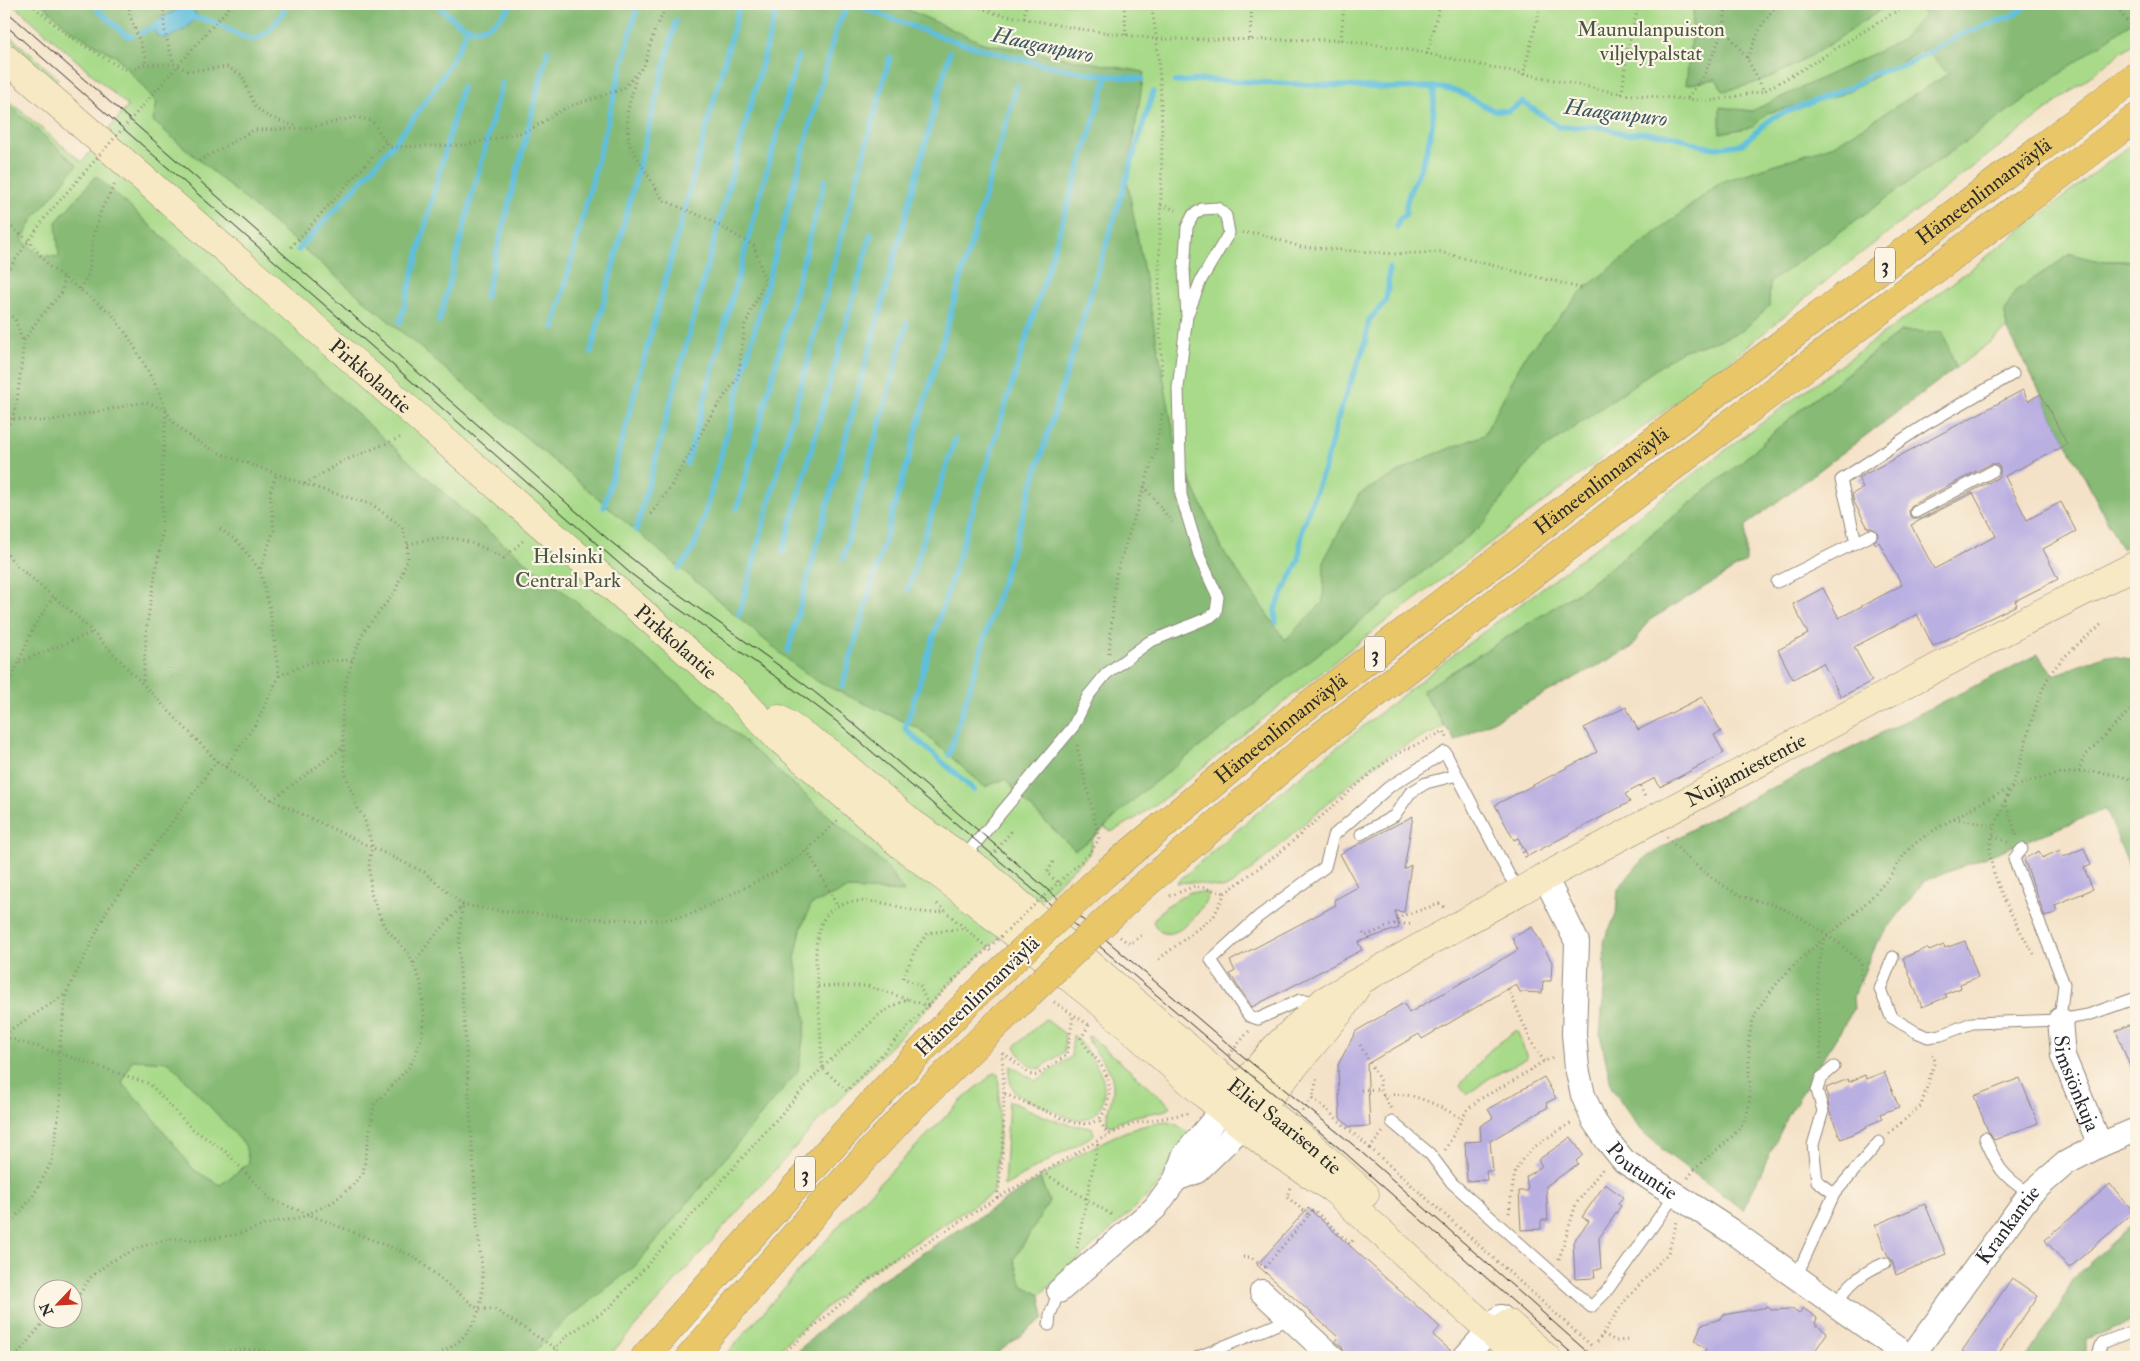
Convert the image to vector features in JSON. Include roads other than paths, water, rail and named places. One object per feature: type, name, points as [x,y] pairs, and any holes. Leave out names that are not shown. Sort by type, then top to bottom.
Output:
[{"type":"highway","name":"Hämeenlinnanväylä","points":[[645,1357],[797,1183],[884,1088],[962,989],[1098,862],[1294,716],[1649,444],[2136,76]]},
{"type":"highway","name":"Hämeenlinnanväylä","points":[[690,1357],[822,1204],[908,1111],[1134,894],[1314,742],[1666,472],[2136,118]]},
{"type":"main road","name":"Pirkkolantie","points":[[4,57],[737,695],[776,735],[902,846],[1009,912]]},
{"type":"main road","name":"Nuijamiestentie","points":[[1231,1100],[1286,1036],[1324,1001],[1359,983],[1532,878],[2009,629],[2136,565]]},
{"type":"main road","name":"Pirkkolantie","points":[[737,695],[786,723],[826,750],[912,822],[964,858],[1009,912]]},
{"type":"main road","name":"Eliel Saarisen tie","points":[[1009,912],[1215,1071],[1243,1126],[1284,1159],[1333,1189],[1495,1324],[1546,1357]]},
{"type":"main road","name":"Eliel Saarisen tie","points":[[1009,912],[1105,1006],[1231,1100],[1261,1106],[1320,1153],[1495,1324],[1518,1357]]},
{"type":"main road","name":"Nuijamiestentie","points":[[1243,1126],[1339,1013],[1359,983]]},
{"type":"street","name":"Poutuntie","points":[[1532,878],[1577,942],[1578,979],[1574,1034],[1583,1095],[1594,1121],[1624,1161],[1681,1195],[1910,1357]]},
{"type":"street","name":"Simsiönkuja","points":[[2060,1020],[2064,1056],[2100,1145]]},
{"type":"street","points":[[1065,1285],[1155,1208],[1176,1180],[1184,1156],[1231,1100]]},
{"type":"street","points":[[1176,1180],[1197,1171],[1243,1126]]},
{"type":"street","name":"Krankantie","points":[[1910,1357],[2030,1194],[2066,1163],[2100,1145],[2136,1130]]},
{"type":"street","points":[[1262,1292],[1332,1357]]},
{"type":"street","points":[[1465,1357],[1495,1324]]},
{"type":"lane","points":[[964,858],[1073,727],[1088,696],[1106,674],[1149,642],[1210,617],[1216,612],[1218,596],[1200,558],[1181,495],[1178,388],[1187,316],[1184,270],[1187,227],[1193,215],[1202,209],[1218,208],[1226,216],[1229,233],[1201,280],[1187,316]]},
{"type":"lane","points":[[1856,542],[1841,480],[1926,424],[2013,374]]},
{"type":"lane","points":[[1916,512],[1994,471]]},
{"type":"lane","points":[[1778,582],[1871,535]]},
{"type":"lane","points":[[1324,1001],[1300,1000],[1258,1019],[1249,1016],[1211,960],[1258,918],[1324,867],[1333,836],[1388,787],[1445,752],[1510,877],[1532,878]]},
{"type":"lane","points":[[1361,834],[1394,816],[1410,793],[1426,783],[1457,775]]},
{"type":"lane","points":[[2022,849],[2014,859],[2064,984],[2060,1020]]},
{"type":"lane","points":[[1893,957],[1880,989],[1892,1016],[1916,1032],[1928,1037],[1940,1035],[1972,1023],[2060,1020],[2088,1015],[2136,998]]},
{"type":"lane","points":[[1834,1067],[1821,1078],[1817,1090],[1823,1112],[1813,1145],[1817,1181],[1834,1194]]},
{"type":"lane","points":[[1392,1122],[1430,1154],[1452,1183],[1591,1307],[1606,1292],[1681,1195]]},
{"type":"lane","points":[[1985,1138],[1998,1169],[2008,1179],[2030,1194]]},
{"type":"lane","points":[[1796,1277],[1834,1194],[1879,1142]]},
{"type":"lane","points":[[1836,1305],[1846,1288],[1868,1270],[1885,1263]]},
{"type":"lane","points":[[1048,1325],[1050,1315],[1065,1285]]},
{"type":"lane","points":[[1198,1357],[1290,1319]]},
{"type":"lane","points":[[2097,1357],[2102,1343],[2136,1330]]},
{"type":"water","points":[[186,5],[195,12],[197,18],[185,29],[166,39],[157,36],[152,27],[158,20]]},
{"type":"waterway","name":"Haaganpuro","points":[[95,4],[98,10],[127,36],[132,36]]},
{"type":"waterway","name":"Haaganpuro","points":[[191,18],[207,20],[221,25],[242,37],[252,39],[263,36],[274,25],[288,4]]},
{"type":"waterway","name":"Haaganpuro","points":[[437,4],[457,22],[475,29],[493,24],[512,4]]},
{"type":"waterway","points":[[554,328],[638,4]]},
{"type":"waterway","points":[[604,507],[740,4]]},
{"type":"waterway","points":[[636,531],[778,4]]},
{"type":"waterway","points":[[679,569],[692,551],[701,529],[837,26],[849,4]]},
{"type":"waterway","name":"Haaganpuro","points":[[855,4],[907,25],[988,51],[1079,72],[1142,79]]},
{"type":"waterway","name":"Haaganpuro","points":[[1175,82],[1203,80],[1389,88],[1434,87],[1457,91],[1493,110],[1508,111],[1523,102],[1559,127],[1602,127],[1627,135],[1639,132],[1674,136],[1702,146],[1717,148],[1742,144],[1773,117],[1853,86],[1872,74],[1910,63],[1960,35],[2014,15],[2029,4]]},
{"type":"waterway","points":[[591,352],[676,21]]},
{"type":"waterway","name":"Haaganpuro","points":[[141,33],[157,25]]},
{"type":"waterway","points":[[298,250],[369,172],[414,118],[434,89],[468,28]]},
{"type":"waterway","points":[[485,298],[548,50]]},
{"type":"waterway","points":[[788,651],[950,52]]},
{"type":"waterway","points":[[687,464],[798,57]]},
{"type":"waterway","points":[[739,615],[890,57]]},
{"type":"waterway","points":[[974,790],[905,729],[1108,75]]},
{"type":"waterway","points":[[439,322],[502,83]]},
{"type":"waterway","points":[[842,687],[1017,85]]},
{"type":"waterway","points":[[400,323],[462,87]]},
{"type":"waterway","points":[[1397,227],[1399,219],[1406,214],[1409,195],[1421,167],[1430,138],[1434,107],[1434,87]]},
{"type":"waterway","points":[[949,755],[1153,92]]},
{"type":"waterway","points":[[737,509],[825,180]]},
{"type":"waterway","points":[[783,552],[871,234]]},
{"type":"waterway","points":[[1276,622],[1275,609],[1299,560],[1302,529],[1325,466],[1340,411],[1365,344],[1369,320],[1385,302],[1389,268]]},
{"type":"waterway","points":[[843,559],[907,323]]},
{"type":"waterway","points":[[908,590],[955,439]]},
{"type":"tram line","points":[[4,9],[610,541],[638,564],[814,691],[842,714],[1234,1049],[1351,1143],[1593,1357]]},
{"type":"tram line","points":[[4,24],[630,573],[836,721],[1228,1056],[1344,1152],[1576,1357]]},
{"type":"park label","name":"Maunulanpuiston viljelypalstat","points":[[1651,41]]},
{"type":"park label","name":"Helsinki Central Park","points":[[568,568]]}]
